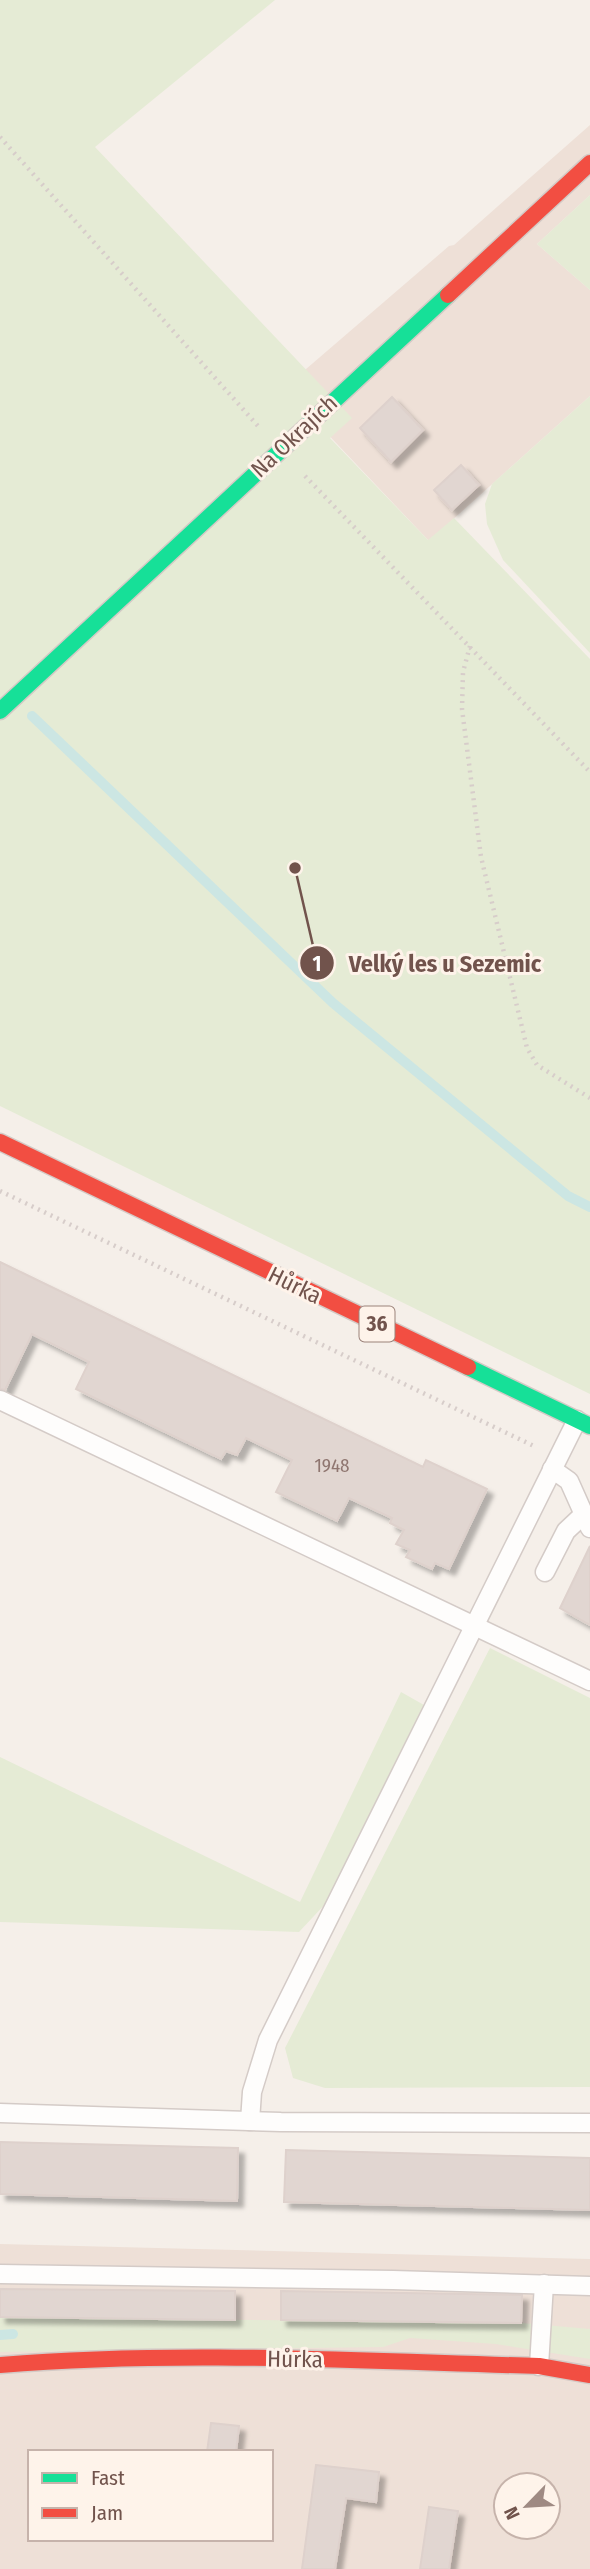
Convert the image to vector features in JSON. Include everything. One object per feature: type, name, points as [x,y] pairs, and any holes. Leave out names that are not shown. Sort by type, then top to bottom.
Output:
[{"type":"street","name":"Na Okrajích","points":[[0,711],[590,163]]},
{"type":"street","name":"Hůrka","points":[[0,1142],[583,1423]]},
{"type":"street","name":"Hůrka","points":[[0,2365],[85,2358],[202,2357],[539,2366],[590,2375]]},
{"type":"lane","points":[[0,1400],[590,1681]]},
{"type":"lane","points":[[250,2121],[252,2092],[268,2040],[555,1463],[583,1423]]},
{"type":"lane","points":[[545,1572],[566,1531],[586,1522],[577,1495],[555,1463]]},
{"type":"lane","points":[[0,2113],[250,2121],[590,2123]]},
{"type":"lane","points":[[0,2274],[590,2286]]},
{"type":"lane","points":[[539,2366],[544,2284]]},
{"type":"path","points":[[0,137],[279,450],[590,772]]},
{"type":"path","points":[[470,645],[463,672],[462,709],[481,857],[527,1048],[537,1065],[590,1098]]},
{"type":"path","points":[[0,1191],[555,1463]]},
{"type":"shaded area","points":[[590,125],[590,195],[537,244],[590,290],[590,396],[429,541],[284,388],[449,246],[454,245]]},
{"type":"shaded area","points":[[0,2244],[590,2259],[590,2569],[0,2569]]},
{"type":"green space","points":[[0,0],[275,0],[95,147],[352,418],[330,438],[428,540],[454,518],[590,659],[590,1394],[0,1106]]},
{"type":"green space","points":[[590,195],[590,290],[537,244]]},
{"type":"green space","points":[[590,396],[590,653],[503,560],[487,524],[485,504],[492,484]]},
{"type":"green space","points":[[490,1648],[590,1698],[590,2087],[325,2088],[293,2078],[285,2048]]},
{"type":"green space","points":[[401,1692],[424,1705],[328,1901],[299,1932],[0,1922],[0,1757],[300,1902]]},
{"type":"green space","points":[[0,2317],[521,2323],[590,2329],[590,2359],[496,2344],[410,2338],[383,2347],[0,2352]]},
{"type":"building","points":[[392,397],[423,430],[391,462],[360,428]]},
{"type":"building","points":[[461,465],[479,485],[452,510],[434,490]]},
{"type":"building","points":[[0,1262],[423,1467],[426,1460],[487,1489],[449,1569],[435,1563],[432,1569],[406,1557],[410,1550],[396,1544],[404,1530],[390,1523],[392,1518],[349,1498],[337,1521],[276,1492],[292,1460],[246,1438],[237,1455],[226,1451],[221,1459],[76,1389],[89,1362],[32,1334],[5,1390],[0,1389]]},
{"type":"building","points":[[590,1546],[590,1625],[560,1608]]},
{"type":"building","points":[[0,2142],[238,2148],[237,2201],[0,2194]]},
{"type":"building","points":[[286,2150],[590,2158],[590,2210],[284,2202]]},
{"type":"building","points":[[0,2289],[235,2291],[235,2320],[0,2317]]},
{"type":"building","points":[[281,2291],[522,2295],[521,2323],[281,2320]]},
{"type":"building","points":[[211,2423],[239,2426],[236,2450],[207,2450]]},
{"type":"building","points":[[316,2465],[379,2472],[376,2502],[346,2498],[335,2569],[302,2569]]},
{"type":"building","points":[[429,2507],[458,2511],[449,2569],[420,2569]]},
{"type":"waterway","points":[[32,716],[333,1003],[568,1196],[590,1207]]},
{"type":"waterway","points":[[0,2335],[13,2334]]},
{"type":"traffic: fast","points":[[0,711],[448,295]]},
{"type":"traffic: fast","points":[[468,1367],[590,1426]]},
{"type":"traffic: jam","points":[[448,295],[590,163]]},
{"type":"traffic: jam","points":[[0,1142],[468,1367]]},
{"type":"traffic: jam","points":[[0,2365],[134,2358],[269,2358],[539,2366],[590,2375]]},
{"type":"place","name":"Velký les u Sezemic","points":[[295,868]]}]
